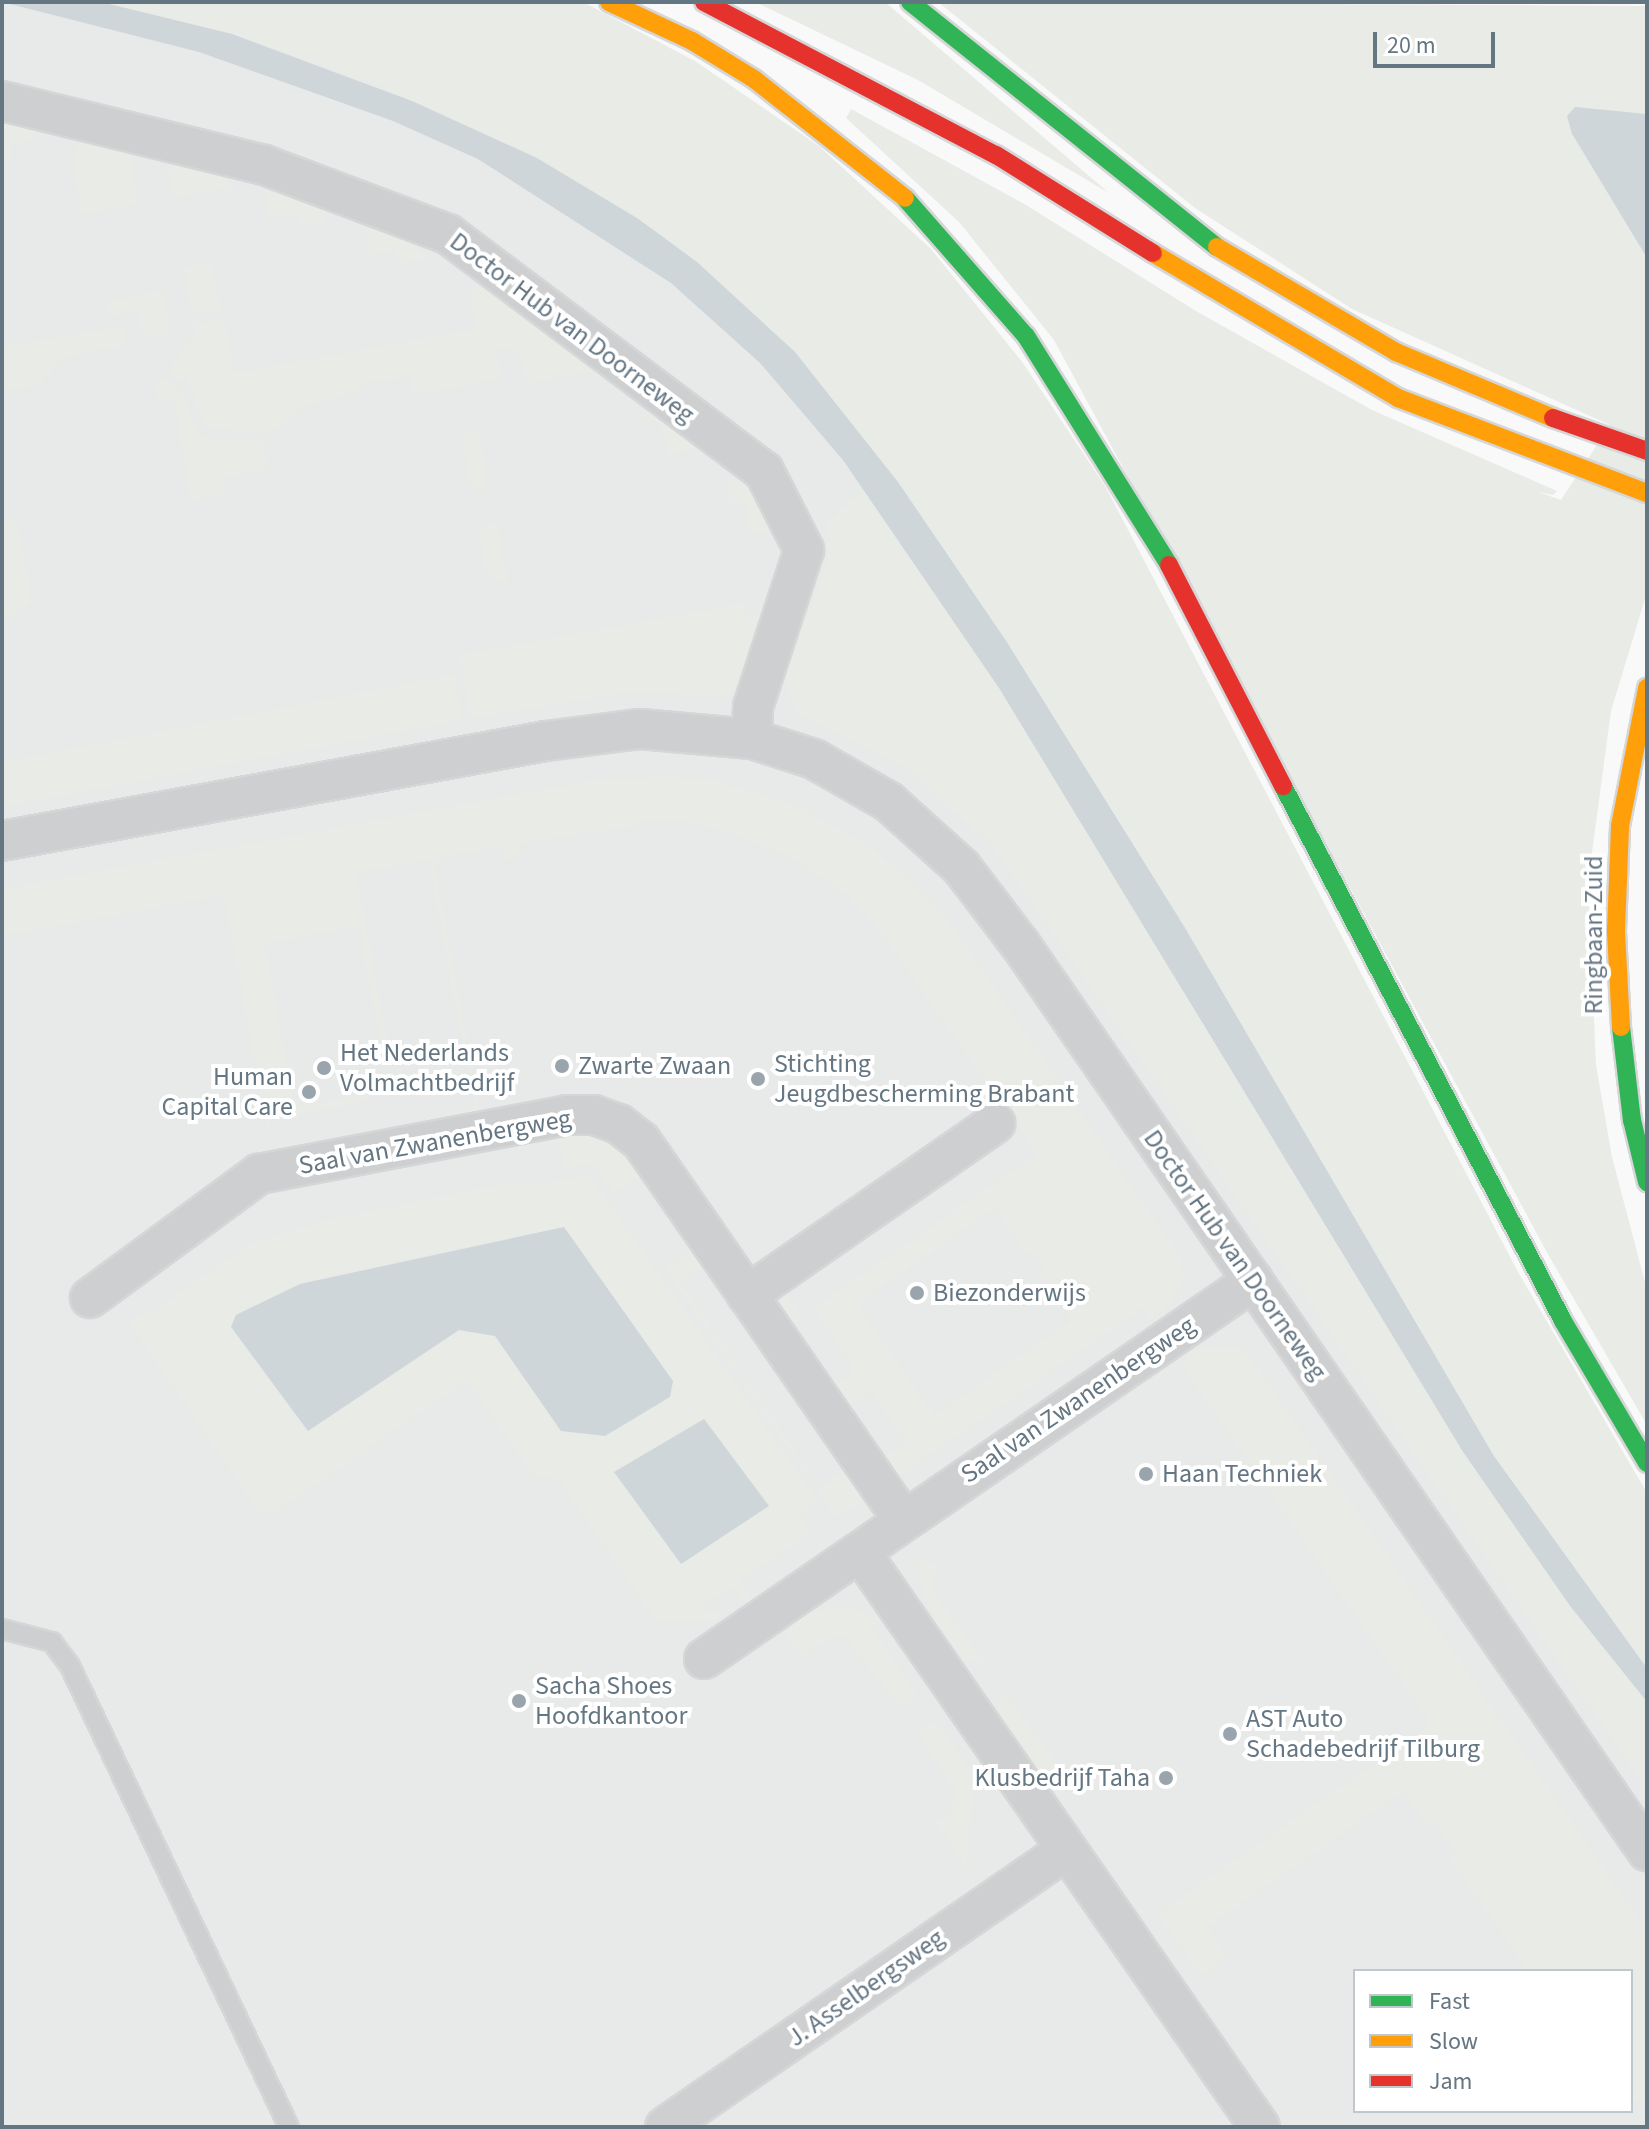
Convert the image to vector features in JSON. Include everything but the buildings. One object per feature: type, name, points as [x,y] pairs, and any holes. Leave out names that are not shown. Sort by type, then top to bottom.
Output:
[{"type":"main road","points":[[609,2],[692,41],[754,79],[866,164],[943,237],[1026,336],[1108,458],[1176,575],[1437,1085],[1563,1321],[1647,1463]]},
{"type":"main road","points":[[704,2],[996,155],[1290,338],[1398,398],[1647,493]]},
{"type":"main road","points":[[910,2],[1121,175],[1211,243],[1307,303],[1396,352],[1503,400],[1647,451]]},
{"type":"main road","name":"Ringbaan-Zuid","points":[[1647,688],[1620,826],[1616,931],[1619,1014],[1632,1120],[1647,1182]]},
{"type":"street","name":"Doctor Hub van Doorneweg","points":[[2,101],[264,165],[448,234],[764,471],[804,550],[753,707],[752,739]]},
{"type":"street","name":"Doctor Hub van Doorneweg","points":[[2,841],[593,734],[655,730],[752,739],[814,759],[889,802],[962,868],[1253,1281],[1647,1851]]},
{"type":"street","name":"Saal van Zwanenbergweg","points":[[90,1298],[259,1174],[567,1115],[594,1115],[619,1124],[641,1141],[903,1520]]},
{"type":"street","points":[[747,1295],[995,1123]]},
{"type":"street","name":"Saal van Zwanenbergweg","points":[[704,1659],[1253,1281]]},
{"type":"street","points":[[860,1552],[1260,2127]]},
{"type":"street","name":"J. Asselbergsweg","points":[[665,2127],[1066,1850]]},
{"type":"lane","points":[[2,1629],[52,1642],[70,1666],[289,2127]]},
{"type":"shaded area","points":[[2,2],[129,2],[311,41],[640,203],[819,364],[927,509],[1419,1435],[1647,1751],[1647,2127],[2,2127]]},
{"type":"shaded area","points":[[2,2],[101,2],[232,34],[412,101],[537,158],[637,218],[697,262],[795,352],[898,482],[1007,642],[1184,926],[1494,1456],[1647,1668],[1647,1702],[1570,1606],[1463,1452],[999,688],[843,460],[760,363],[671,283],[478,159],[393,121],[199,52]]},
{"type":"shaded area","points":[[101,2],[583,2],[695,61],[819,146],[931,249],[1023,363],[1105,486],[1518,1272],[1647,1493],[1647,1668],[1494,1456],[1184,926],[1007,642],[898,482],[795,352],[669,240],[537,158],[369,82],[232,34]]},
{"type":"shaded area","points":[[755,2],[885,2],[1109,193],[918,80]]},
{"type":"shaded area","points":[[938,2],[1647,6],[1647,114],[1592,110],[1572,134],[1647,258],[1647,592],[1611,711],[1588,882],[1596,1065],[1612,1157],[1647,1290],[1647,1425],[1549,1256],[1054,340],[959,222],[846,118],[851,109],[1026,205],[1196,311],[1372,410],[1557,491],[1553,495],[1538,492],[1561,500],[1610,425],[1352,309],[1195,208]]},
{"type":"shaded area","points":[[1575,107],[1647,114],[1647,258],[1572,134],[1567,116]]},
{"type":"shaded area","points":[[2,117],[32,127],[35,139],[10,145],[12,158],[4,159]]},
{"type":"shaded area","points":[[82,140],[128,146],[138,204],[82,214],[72,157]]},
{"type":"shaded area","points":[[176,161],[227,173],[230,188],[172,197],[168,173]]},
{"type":"shaded area","points":[[275,187],[324,207],[327,222],[302,227],[297,214],[268,219],[265,198]]},
{"type":"shaded area","points":[[374,229],[406,241],[427,258],[402,263],[394,251],[367,256],[366,237]]},
{"type":"shaded area","points":[[210,262],[221,309],[192,314],[183,267]]},
{"type":"shaded area","points":[[484,286],[597,370],[528,384],[518,350],[496,350],[501,379],[414,395],[409,376],[362,384],[362,390],[305,406],[270,434],[207,428],[186,378],[178,380],[169,370],[195,334],[195,323],[224,319],[235,373],[475,329],[470,292]]},
{"type":"shaded area","points":[[164,291],[170,330],[160,338],[143,335],[139,311],[109,316],[107,301]]},
{"type":"shaded area","points":[[123,326],[127,339],[122,346],[66,356],[38,385],[2,391],[2,347]]},
{"type":"shaded area","points":[[162,379],[180,389],[201,437],[264,442],[267,470],[223,478],[226,494],[191,500],[174,398],[158,400],[155,388]]},
{"type":"shaded area","points":[[646,404],[700,448],[667,454],[661,423],[646,421]]},
{"type":"shaded area","points":[[475,429],[480,434],[487,489],[475,488],[469,478],[462,438]]},
{"type":"shaded area","points":[[738,479],[771,509],[771,531],[750,534],[744,503],[730,501],[726,481]]},
{"type":"shaded area","points":[[864,490],[999,688],[1463,1452],[1570,1606],[1647,1702],[1647,1789],[992,845],[904,767],[798,712],[784,679],[828,559],[825,525]]},
{"type":"shaded area","points":[[16,519],[32,602],[2,623],[2,522]]},
{"type":"shaded area","points":[[497,523],[507,579],[505,583],[487,573],[479,537],[482,527]]},
{"type":"shaded area","points":[[744,603],[745,618],[768,614],[744,679],[726,696],[627,693],[471,719],[460,655]]},
{"type":"shaded area","points":[[454,675],[463,720],[2,807],[2,762]]},
{"type":"shaded area","points":[[666,776],[717,781],[797,806],[871,848],[914,884],[951,925],[1174,1248],[1185,1273],[1174,1298],[1152,1321],[1143,1308],[898,1477],[882,1458],[906,1441],[871,1391],[848,1407],[833,1386],[856,1370],[814,1309],[791,1325],[781,1309],[781,1297],[785,1293],[802,1316],[1037,1154],[878,928],[847,896],[798,861],[730,832],[675,819],[642,821],[692,1096],[641,825],[520,843],[522,856],[504,859],[502,846],[433,859],[480,1113],[476,1114],[429,860],[356,873],[390,1055],[383,1056],[359,926],[264,944],[295,1107],[368,1094],[369,1101],[269,1120],[271,1151],[224,895],[2,936],[2,889],[589,781]],"holes":[[[995,1208],[1028,1255],[1033,1253],[1044,1269],[1039,1273],[1072,1320],[934,1416],[857,1304]]]},
{"type":"shaded area","points":[[557,1133],[605,1138],[627,1152],[644,1174],[614,1194],[594,1164],[564,1169]]},
{"type":"shaded area","points":[[590,1176],[817,1500],[800,1513],[810,1533],[739,1582],[750,1600],[744,1604],[733,1586],[698,1609],[728,1614],[724,1618],[679,1622],[655,1619],[559,1480],[534,1476],[467,1380],[273,1514],[270,1510],[262,1516],[129,1322],[149,1309],[152,1312],[254,1242],[335,1218],[514,1182],[539,1184]],"holes":[[[564,1227],[561,1431],[495,1336],[459,1330],[305,1430],[231,1327],[236,1315],[257,1303],[323,1277]]]},
{"type":"shaded area","points":[[564,1227],[673,1381],[670,1397],[605,1436],[561,1431],[495,1336],[459,1330],[308,1431],[231,1327],[236,1315],[300,1284]]},
{"type":"shaded area","points":[[691,1251],[702,1267],[680,1283],[820,1488],[852,1466],[869,1509],[863,1508],[864,1501],[836,1517],[666,1269]]},
{"type":"shaded area","points":[[1229,1346],[1244,1349],[1647,1931],[1647,2103],[1633,2100],[1633,1969],[1527,1969],[1450,1858],[1457,1854],[1433,1822],[1438,1817],[1427,1825],[1404,1791],[1207,1927],[1226,1957],[1201,1976],[1158,1914],[1431,1724],[1183,1367],[1188,1351]]},
{"type":"shaded area","points":[[704,1419],[769,1506],[681,1564],[614,1472]]},
{"type":"shaded area","points":[[920,1559],[937,1566],[931,1587],[983,1661],[963,1660],[933,1616],[920,1583]]},
{"type":"shaded area","points":[[844,1606],[882,1620],[871,1628],[917,1697],[900,1708],[846,1637],[831,1637],[801,1656],[788,1639],[789,1622],[804,1612]]},
{"type":"shaded area","points":[[1003,1691],[1073,1785],[1057,1796],[997,1709]]},
{"type":"shaded area","points":[[936,1721],[973,1775],[967,1868],[937,1823],[951,1812],[955,1790],[918,1733]]},
{"type":"traffic: fast","points":[[910,2],[1217,247]]},
{"type":"traffic: fast","points":[[905,198],[1026,336],[1169,565]]},
{"type":"traffic: fast","points":[[1283,786],[1563,1321],[1647,1463]]},
{"type":"traffic: fast","points":[[1621,1027],[1632,1120],[1647,1182]]},
{"type":"traffic: slow","points":[[609,2],[692,41],[754,79],[905,198]]},
{"type":"traffic: slow","points":[[1217,247],[1396,352],[1553,418]]},
{"type":"traffic: slow","points":[[1153,253],[1398,398],[1647,493]]},
{"type":"traffic: slow","points":[[1621,1027],[1616,931],[1620,826],[1647,688]]},
{"type":"traffic: jam","points":[[704,2],[996,155],[1153,253]]},
{"type":"traffic: jam","points":[[1553,418],[1647,451]]},
{"type":"traffic: jam","points":[[1169,565],[1283,786]]},
{"type":"place","name":"Zwarte Zwaan","points":[[562,1066]]},
{"type":"place","name":"Het Nederlands Volmachtbedrijf","points":[[324,1068]]},
{"type":"place","name":"Stichting Jeugdbescherming Brabant","points":[[758,1079]]},
{"type":"place","name":"Human Capital Care","points":[[309,1092]]},
{"type":"place","name":"Biezonderwijs","points":[[917,1293]]},
{"type":"place","name":"Haan Techniek","points":[[1146,1474]]},
{"type":"place","name":"Sacha Shoes Hoofdkantoor","points":[[519,1701]]},
{"type":"place","name":"AST Auto Schadebedrijf Tilburg","points":[[1230,1734]]},
{"type":"place","name":"Klusbedrijf Taha","points":[[1166,1778]]}]
